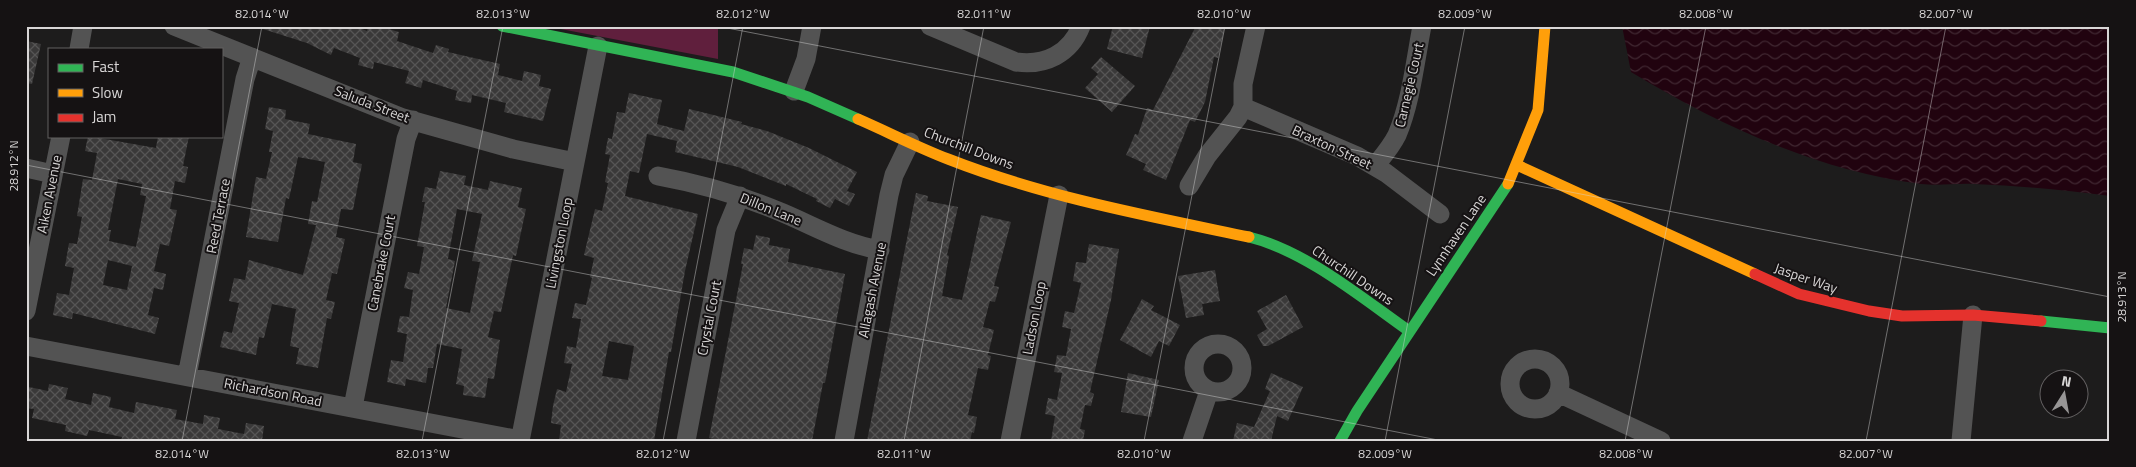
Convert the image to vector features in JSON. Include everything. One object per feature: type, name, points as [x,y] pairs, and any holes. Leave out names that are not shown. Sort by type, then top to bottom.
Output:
[{"type":"street","points":[[79,48],[83,26]]},
{"type":"street","name":"Saluda Street","points":[[174,26],[413,120],[513,149],[575,162]]},
{"type":"street","name":"Churchill Downs","points":[[502,26],[734,72],[794,92],[966,165],[1058,195],[1233,233],[1278,246],[1308,262],[1409,332]]},
{"type":"street","points":[[794,92],[806,59],[812,26]]},
{"type":"street","points":[[930,26],[1016,62],[1029,64],[1043,62],[1057,55],[1076,37],[1081,26]]},
{"type":"street","points":[[1189,186],[1207,156],[1238,117],[1243,107],[1243,84],[1256,26]]},
{"type":"street","name":"Carnegie Court","points":[[1374,166],[1389,148],[1397,134],[1408,95],[1422,26]]},
{"type":"street","name":"Lynnhaven Lane","points":[[1340,441],[1357,411],[1508,184],[1538,110],[1545,26]]},
{"type":"street","name":"Livingston Loop","points":[[520,440],[598,46]]},
{"type":"street","name":"Reed Terrace","points":[[187,376],[245,79],[252,57]]},
{"type":"street","name":"Braxton Street","points":[[1243,107],[1327,142],[1374,166],[1440,214]]},
{"type":"street","name":"Canebrake Court","points":[[353,408],[406,139],[413,120]]},
{"type":"street","name":"Aiken Avenue","points":[[26,311],[61,138]]},
{"type":"street","name":"Allagash Avenue","points":[[844,441],[894,175],[910,142]]},
{"type":"street","name":"Jasper Way","points":[[1517,165],[1799,294],[1869,312],[1902,316],[1973,315],[2110,328]]},
{"type":"street","points":[[26,168],[53,174]]},
{"type":"street","name":"Dillon Lane","points":[[658,176],[720,189],[842,240],[858,246],[880,250]]},
{"type":"street","name":"Ladson Loop","points":[[1010,441],[1058,195]]},
{"type":"street","name":"Crystal Court","points":[[686,441],[726,230],[740,196]]},
{"type":"street","points":[[1961,441],[1973,315]]},
{"type":"street","name":"Richardson Road","points":[[26,346],[520,440]]},
{"type":"street","points":[[1192,441],[1209,391]]},
{"type":"street","points":[[1558,393],[1661,441]]},
{"type":"shaded area","points":[[545,26],[718,26],[718,59]]},
{"type":"water","points":[[1622,26],[2110,26],[2110,196],[2008,186],[1921,184],[1883,178],[1807,157],[1734,127],[1631,72]]},
{"type":"building","points":[[264,26],[355,26],[367,31],[368,26],[378,26],[399,32],[397,41],[433,53],[436,45],[449,49],[448,52],[500,64],[498,75],[522,81],[524,71],[541,75],[539,86],[551,89],[543,121],[504,112],[506,103],[472,95],[471,103],[455,100],[457,91],[423,80],[421,88],[405,83],[409,71],[374,62],[373,69],[358,65],[360,58],[334,48],[331,55],[307,43],[263,29]]},
{"type":"building","points":[[1113,26],[1150,26],[1142,58],[1107,49]]},
{"type":"building","points":[[1196,26],[1225,26],[1218,58],[1214,57],[1205,102],[1195,122],[1190,120],[1166,180],[1143,170],[1146,164],[1126,155],[1135,134],[1138,135],[1147,108],[1153,110]]},
{"type":"building","points":[[26,41],[41,44],[32,84],[26,83]]},
{"type":"building","points":[[1101,57],[1135,86],[1112,112],[1085,88],[1098,74],[1091,68]]},
{"type":"building","points":[[629,93],[662,100],[657,124],[684,131],[689,109],[742,122],[741,124],[767,131],[809,148],[857,172],[847,191],[855,194],[849,206],[835,199],[830,208],[816,201],[817,199],[786,184],[786,186],[738,167],[675,152],[677,141],[647,134],[639,173],[630,171],[625,196],[698,214],[685,271],[671,352],[669,352],[654,441],[559,441],[561,425],[551,423],[553,406],[557,389],[566,392],[572,364],[564,363],[567,346],[576,348],[581,319],[572,318],[575,303],[586,305],[592,278],[590,277],[594,258],[584,255],[595,209],[602,211],[608,183],[605,182],[610,155],[605,154],[608,138],[612,139],[617,112],[625,113]],"holes":[[[609,341],[634,346],[628,380],[602,376]]]},
{"type":"building","points":[[269,107],[286,110],[285,119],[310,124],[308,134],[356,144],[353,162],[362,164],[353,210],[341,209],[336,237],[345,239],[337,274],[332,273],[326,300],[335,302],[331,319],[327,318],[318,368],[296,364],[299,348],[290,346],[296,309],[272,304],[264,338],[259,337],[256,355],[220,347],[224,331],[232,333],[239,303],[229,301],[234,278],[245,280],[249,260],[303,275],[316,225],[308,224],[312,201],[317,202],[325,162],[298,157],[289,199],[286,198],[278,242],[246,237],[256,177],[266,179],[272,152],[269,152],[273,131],[265,129]]},
{"type":"building","points":[[88,138],[99,138],[156,148],[158,138],[189,138],[183,166],[188,167],[185,183],[175,181],[170,209],[177,210],[169,246],[160,244],[154,271],[166,274],[163,290],[154,288],[148,315],[159,318],[155,334],[73,313],[72,319],[53,315],[57,293],[69,295],[74,268],[65,266],[69,243],[77,244],[82,217],[77,216],[83,179],[92,180],[97,153],[85,151]],"holes":[[[118,179],[142,184],[140,195],[146,196],[136,247],[109,241],[111,230],[108,230]],[[108,260],[132,266],[127,290],[103,285]]]},
{"type":"building","points":[[440,171],[466,176],[464,185],[488,190],[490,181],[522,188],[518,207],[526,209],[516,256],[513,255],[501,312],[494,311],[488,337],[500,340],[494,379],[488,378],[485,398],[463,395],[464,386],[456,384],[462,349],[437,344],[433,368],[428,368],[426,383],[406,379],[405,386],[387,382],[391,360],[403,362],[407,334],[397,332],[400,316],[409,317],[413,290],[404,288],[408,272],[419,274],[424,247],[417,246],[425,202],[422,202],[425,187],[436,189]],"holes":[[[457,209],[482,214],[472,261],[480,262],[470,313],[446,308],[455,261],[448,259]]]},
{"type":"building","points":[[916,193],[928,196],[927,201],[958,207],[947,255],[949,256],[942,296],[962,300],[981,215],[1011,222],[994,286],[999,287],[995,302],[990,301],[983,327],[994,330],[988,355],[991,356],[988,370],[978,368],[968,415],[977,417],[974,433],[972,432],[970,441],[867,441]]},
{"type":"building","points":[[756,235],[770,238],[769,245],[790,249],[788,262],[845,274],[825,383],[823,383],[812,441],[724,441],[709,438],[743,264],[741,264],[744,248],[753,250]]},
{"type":"building","points":[[1089,244],[1119,249],[1111,300],[1090,392],[1094,394],[1091,406],[1085,405],[1080,429],[1085,430],[1083,441],[1051,441],[1055,416],[1045,414],[1048,398],[1057,400],[1062,373],[1054,372],[1057,355],[1066,356],[1071,329],[1062,327],[1065,311],[1074,313],[1081,283],[1073,281],[1076,262],[1086,263]]},
{"type":"building","points":[[1215,270],[1220,301],[1202,304],[1204,315],[1186,318],[1178,276]]},
{"type":"building","points":[[1286,295],[1303,327],[1268,346],[1263,346],[1257,335],[1267,329],[1257,311]]},
{"type":"building","points":[[1142,299],[1154,306],[1151,310],[1180,325],[1169,346],[1159,341],[1151,357],[1120,340]]},
{"type":"building","points":[[1128,373],[1159,380],[1151,417],[1121,412]]},
{"type":"building","points":[[1271,373],[1303,387],[1288,421],[1277,416],[1271,441],[1233,441],[1237,423],[1254,427],[1270,391],[1265,389]]},
{"type":"building","points":[[49,384],[68,388],[65,399],[91,405],[93,393],[111,397],[109,407],[134,413],[136,402],[177,410],[175,419],[203,424],[204,415],[220,418],[218,429],[244,434],[246,423],[264,426],[262,441],[121,441],[122,437],[89,430],[87,436],[65,431],[66,425],[32,418],[34,409],[26,408],[29,387],[48,391]]},
{"type":"traffic: fast","points":[[502,26],[733,72],[808,97],[858,119]]},
{"type":"traffic: fast","points":[[1340,441],[1357,411],[1508,184]]},
{"type":"traffic: fast","points":[[1249,237],[1270,244],[1312,264],[1353,290],[1409,331]]},
{"type":"traffic: fast","points":[[2041,321],[2110,328]]},
{"type":"traffic: slow","points":[[1508,184],[1538,110],[1545,26]]},
{"type":"traffic: slow","points":[[858,119],[925,150],[1022,184],[1097,204],[1249,237]]},
{"type":"traffic: slow","points":[[1517,165],[1755,274]]},
{"type":"traffic: jam","points":[[1755,274],[1799,294],[1869,311],[1902,316],[1973,315],[2041,321]]}]
